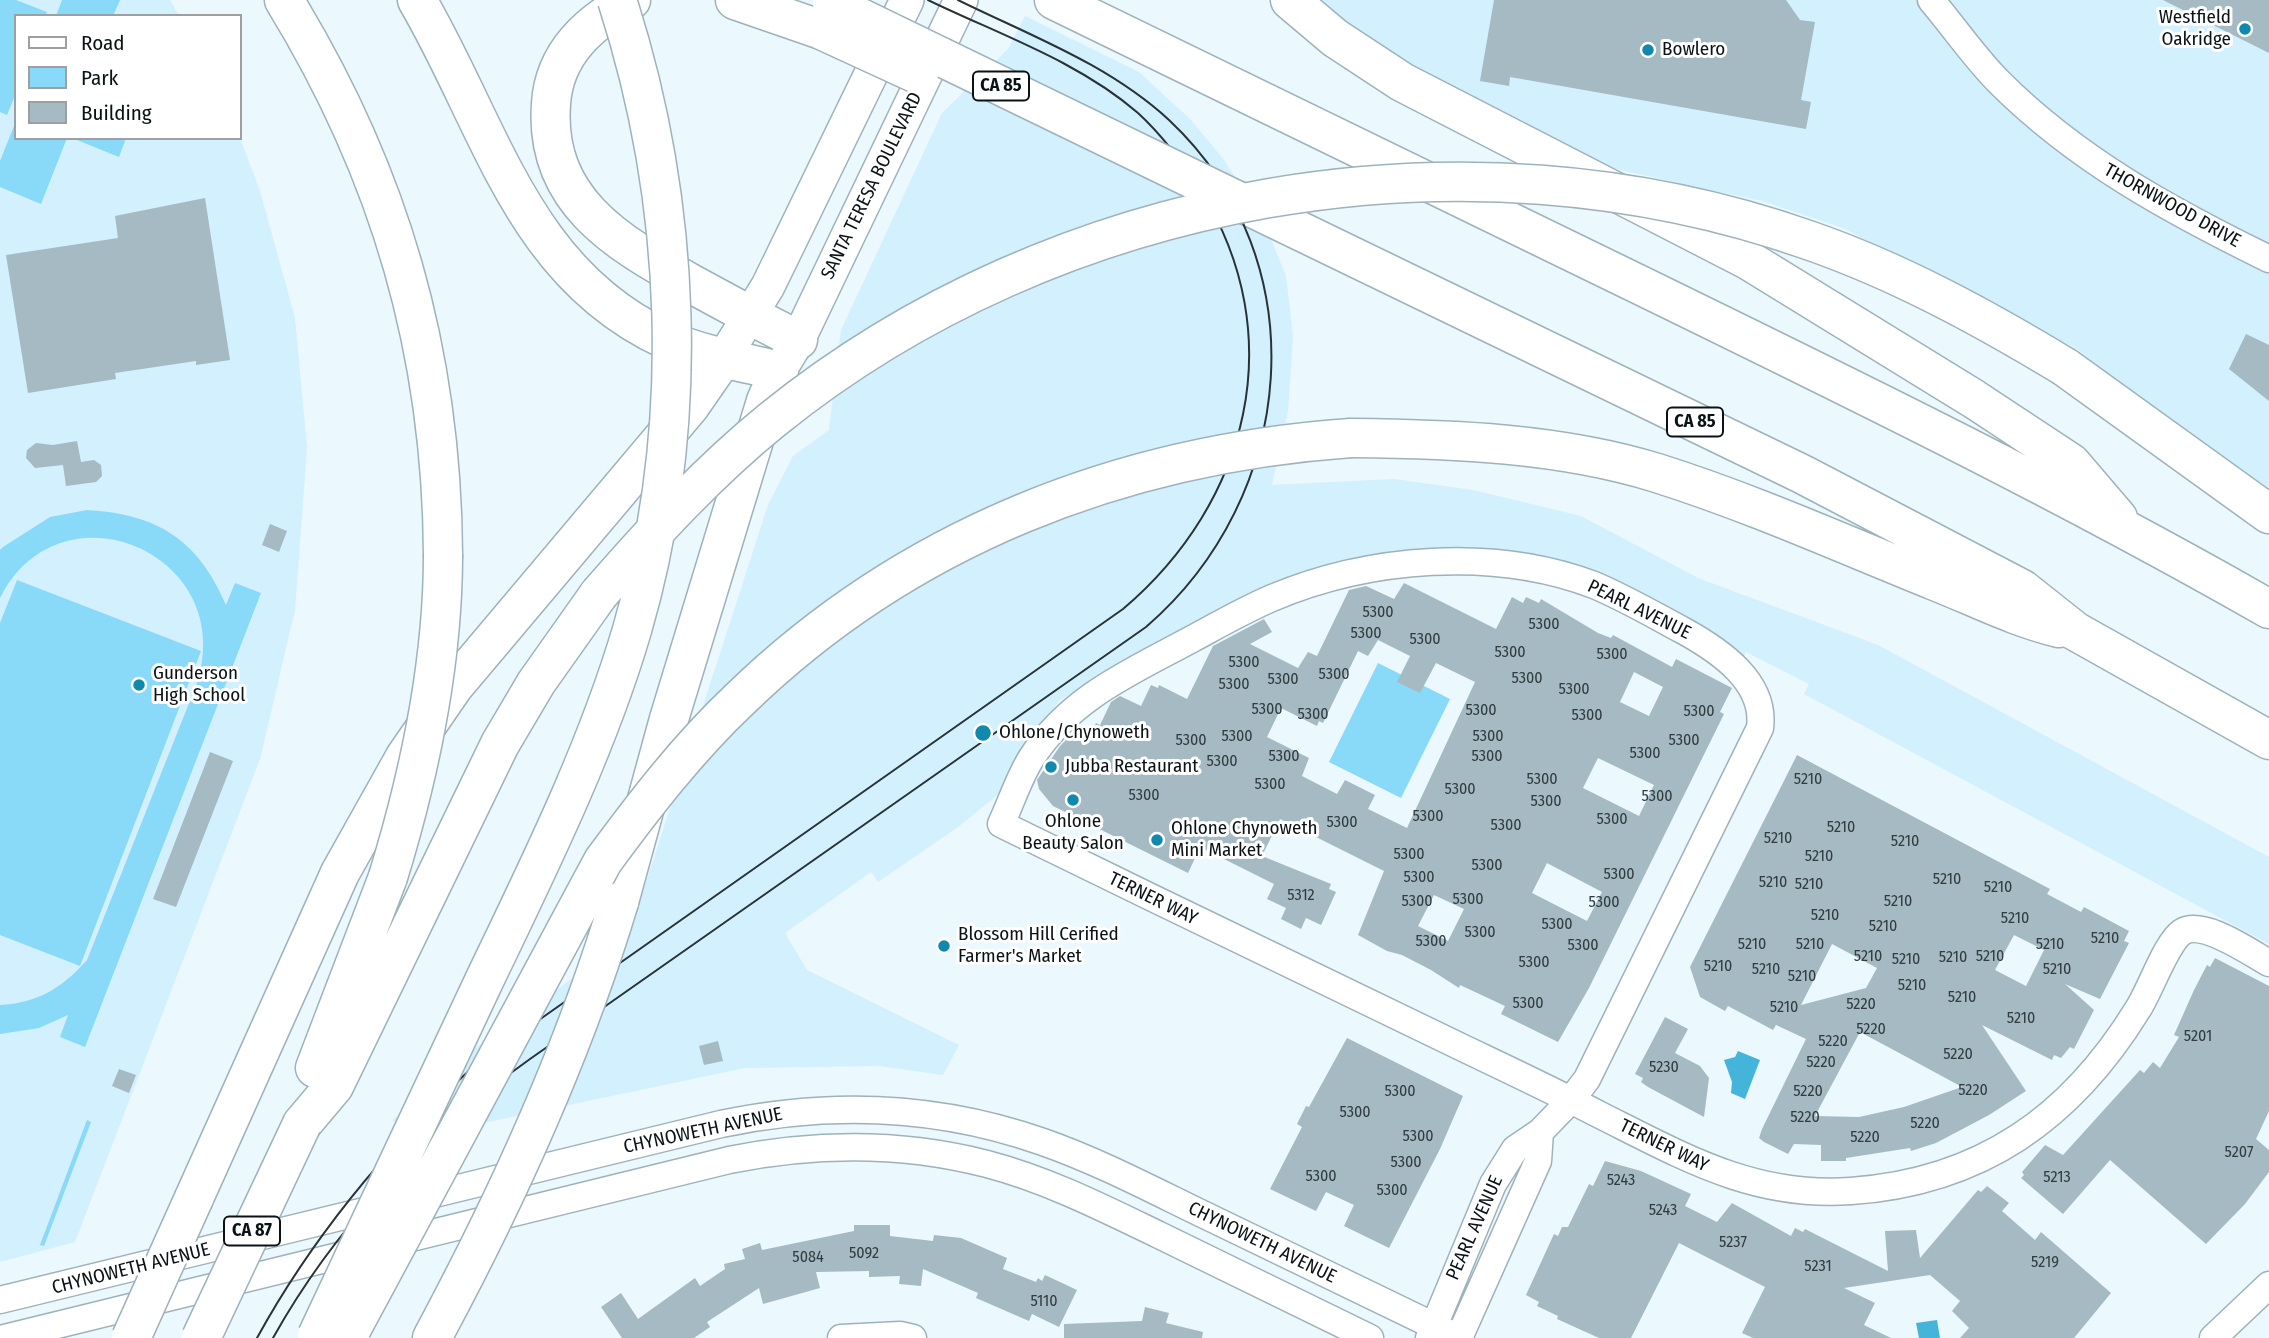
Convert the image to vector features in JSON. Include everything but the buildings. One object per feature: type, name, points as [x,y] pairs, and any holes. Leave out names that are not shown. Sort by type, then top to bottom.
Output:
[{"type":"highway","points":[[284,0],[315,51],[369,162],[408,278],[424,346],[437,429],[443,555],[443,588],[433,686],[406,819],[359,960],[311,1077],[302,1124]]},
{"type":"highway","points":[[417,0],[532,224],[557,257],[607,305],[639,326],[687,348],[724,357],[789,356]]},
{"type":"highway","points":[[333,1335],[567,804],[615,680],[643,588],[653,541],[666,445],[672,309],[669,262],[657,164],[632,49],[617,0]]},
{"type":"highway","points":[[631,0],[597,19],[584,30],[555,79],[550,121],[553,146],[561,172],[590,217],[616,238],[645,258],[751,317],[789,356]]},
{"type":"highway","points":[[735,0],[825,11]]},
{"type":"highway","points":[[1054,0],[1788,357],[2054,494],[2126,527],[2269,609]]},
{"type":"highway","points":[[1290,0],[1335,37],[1402,82],[1748,260],[1974,399],[2071,464],[2126,527]]},
{"type":"highway","name":"CA 85","points":[[825,11],[1170,167],[1814,480],[2022,589],[2075,631],[2269,740]]},
{"type":"highway","points":[[302,1124],[334,1086],[499,744],[536,683],[598,594],[685,501],[772,420],[891,338],[1012,275],[1067,252],[1198,212],[1283,195],[1430,182],[1514,183],[1611,193],[1672,204],[1811,241],[1958,306],[2065,367],[2269,514]]},
{"type":"highway","points":[[432,1338],[495,1215],[540,1116],[588,994],[619,902],[669,719],[766,401],[789,356]]},
{"type":"highway","points":[[131,1338],[340,873],[405,757],[454,685],[690,406],[724,357]]},
{"type":"highway","points":[[333,1335],[603,861],[649,797],[740,698],[853,606],[976,533],[1041,505],[1098,484],[1173,463],[1295,442],[1351,438],[1481,442],[1573,455],[1655,473],[1770,515],[2018,618],[2075,631]]},
{"type":"highway","name":"CA 87","points":[[201,1338],[302,1124]]},
{"type":"main road","points":[[724,357],[751,317],[907,0]]},
{"type":"main road","name":"SANTA TERESA BOULEVARD","points":[[789,356],[961,0]]},
{"type":"street","name":"THORNWOOD DRIVE","points":[[1931,0],[1997,81],[2051,130],[2156,202],[2269,259]]},
{"type":"street","name":"PEARL AVENUE","points":[[1001,824],[1030,759],[1049,734],[1080,702],[1108,682],[1270,599],[1326,580],[1409,564],[1477,563],[1557,574],[1592,585],[1634,604],[1700,640],[1750,684],[1759,698],[1760,728],[1587,1079],[1572,1100],[1540,1132],[1515,1149],[1493,1184],[1431,1332]]},
{"type":"street","name":"TERNER WAY","points":[[1001,824],[1572,1100],[1696,1163],[1730,1177],[1796,1192],[1888,1186],[1927,1178],[1989,1157],[2060,1106],[2093,1072],[2123,1034],[2149,992],[2173,941],[2182,932],[2193,928],[2207,930],[2269,963]]},
{"type":"street","name":"CHYNOWETH AVENUE","points":[[0,1300],[721,1124],[762,1115],[855,1109],[953,1118],[1045,1143],[1129,1179],[1431,1332],[1459,1338]]},
{"type":"street","name":"PEARL AVENUE","points":[[1459,1338],[1538,1161],[1540,1132]]},
{"type":"street","name":"CHYNOWETH AVENUE","points":[[4,1338],[729,1160],[801,1149],[858,1147],[946,1155],[1031,1177],[1112,1212],[1370,1338]]},
{"type":"street","points":[[2213,1338],[2269,1285]]},
{"type":"street","points":[[841,1338],[900,1335],[914,1338]]},
{"type":"shaded area","name":"Gunderson High School","points":[[0,0],[170,0],[178,14],[14,14],[14,140],[241,140],[260,191],[295,318],[307,448],[295,610],[260,759],[75,1242],[0,1262]]},
{"type":"shaded area","points":[[1290,0],[2269,0],[2269,506],[2077,349],[1843,228],[1762,201],[1620,170],[1402,82]]},
{"type":"shaded area","points":[[1025,16],[1139,72],[1191,120],[1224,160],[1264,222],[1286,276],[1293,336],[1288,411],[1272,485],[1394,479],[1473,490],[1581,516],[1698,578],[1878,645],[2269,857],[2269,944],[1804,694],[1809,684],[1746,652],[1743,658],[1619,586],[1413,554],[1118,667],[1060,700],[1044,721],[1010,785],[958,827],[878,882],[871,872],[785,933],[807,970],[959,1045],[943,1075],[879,1066],[745,1068],[483,1123],[392,1121],[473,1050],[628,938],[768,505],[793,456],[829,430],[841,330],[942,113],[1008,49]]},
{"type":"shaded area","points":[[1738,1051],[1760,1060],[1745,1099],[1731,1093],[1732,1082],[1724,1060],[1735,1057]]},
{"type":"shaded area","points":[[1937,1320],[1940,1338],[1919,1338],[1916,1323]]},
{"type":"green space","points":[[0,0],[16,0],[47,12],[14,14],[14,98],[7,115],[0,112]]},
{"type":"green space","points":[[62,0],[120,0],[114,14],[57,14]]},
{"type":"green space","points":[[14,126],[14,140],[66,140],[41,204],[0,187],[0,161]]},
{"type":"green space","points":[[77,140],[125,140],[119,157]]},
{"type":"green space","points":[[87,510],[135,517],[173,535],[202,563],[226,605],[235,583],[261,593],[85,1047],[60,1037],[68,1015],[39,1028],[0,1034],[0,1005],[26,1001],[48,992],[68,979],[87,960],[197,683],[203,637],[192,598],[169,567],[137,547],[100,538],[62,542],[27,562],[0,598],[0,550],[50,517]]},
{"type":"green space","points":[[17,580],[201,651],[80,966],[0,935],[0,623]]},
{"type":"green space","points":[[1378,663],[1450,699],[1401,798],[1329,762]]},
{"type":"green space","points":[[87,1120],[91,1122],[44,1246],[40,1245]]},
{"type":"tram line","points":[[257,1338],[303,1263],[355,1193],[412,1127],[475,1065],[1123,609],[1166,566],[1201,519],[1227,468],[1243,414],[1249,359],[1244,302],[1229,246],[1201,191],[1156,131],[1115,95],[1064,63],[928,0]]},
{"type":"tram line","points":[[273,1338],[325,1257],[355,1220],[386,1184],[455,1118],[530,1059],[1146,627],[1197,574],[1235,513],[1259,447],[1271,378],[1268,309],[1250,241],[1218,177],[1169,120],[1121,83],[1068,52],[958,0]]},
{"type":"place","name":"Westfield Oakridge","points":[[2245,29]]},
{"type":"place","name":"Bowlero","points":[[1648,50]]},
{"type":"place","name":"Gunderson High School","points":[[139,685]]},
{"type":"place","name":"Ohlone/Chynoweth","points":[[983,733]]},
{"type":"place","name":"Jubba Restaurant","points":[[1051,767]]},
{"type":"place","name":"Ohlone Beauty Salon","points":[[1073,800]]},
{"type":"place","name":"Ohlone Chynoweth Mini Market","points":[[1157,840]]},
{"type":"place","name":"Blossom Hill Cerified Farmer's Market","points":[[944,946]]}]
